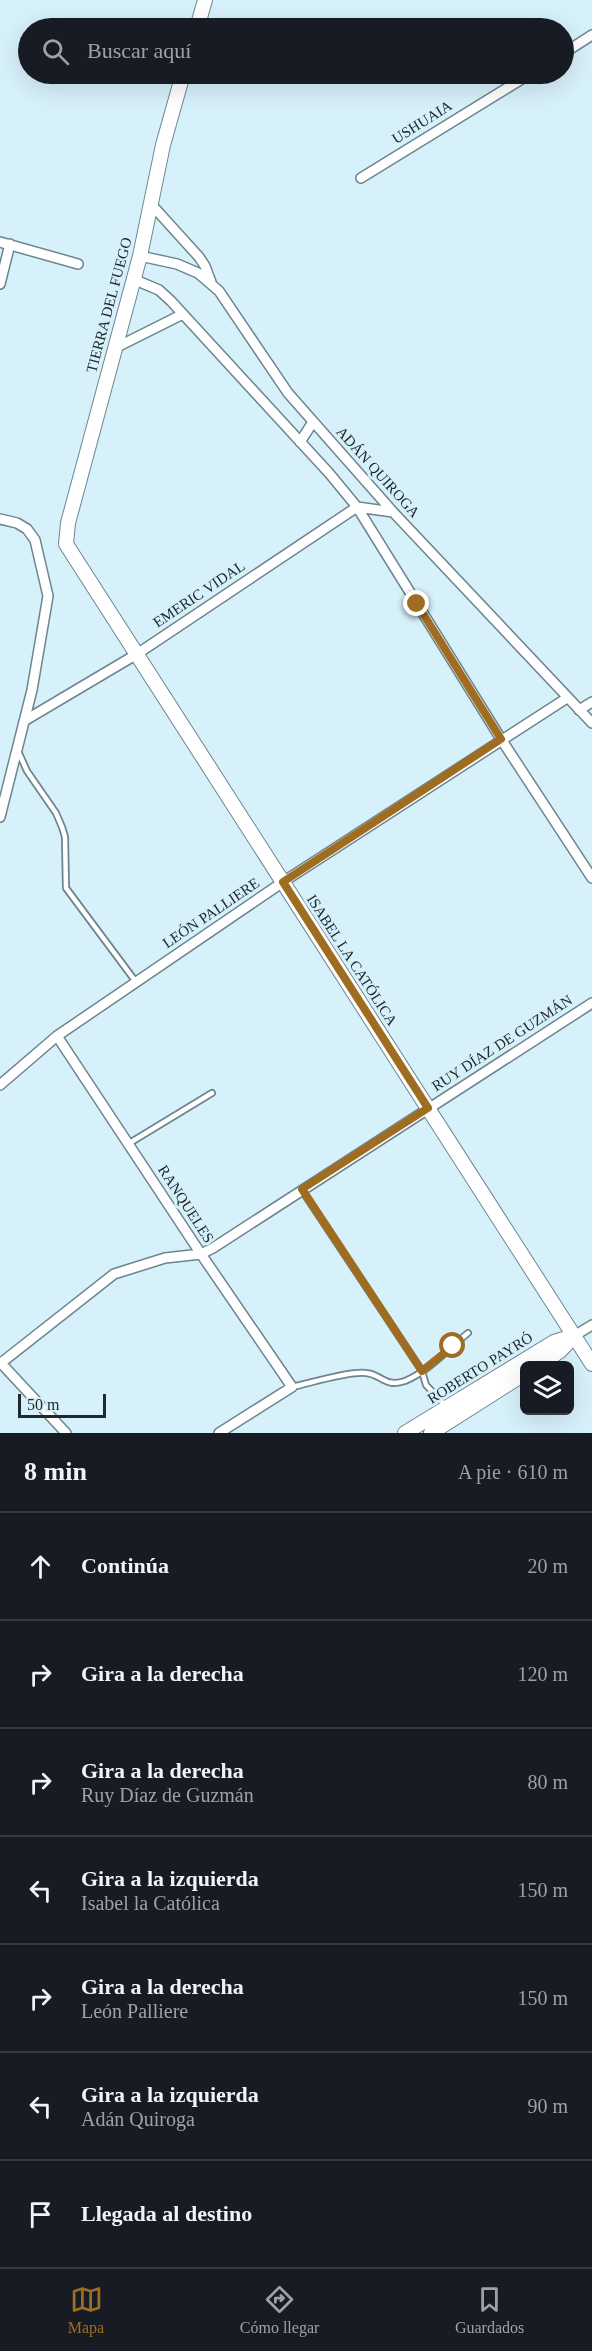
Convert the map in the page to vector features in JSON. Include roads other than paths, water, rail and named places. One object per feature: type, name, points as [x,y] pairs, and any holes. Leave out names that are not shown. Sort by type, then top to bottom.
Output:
[{"type":"main road","points":[[200,18],[205,0]]},
{"type":"main road","name":"TIERRA DEL FUEGO","points":[[66,544],[68,523],[140,256],[163,146],[180,84]]},
{"type":"main road","name":"ISABEL LA CATÓLICA","points":[[66,544],[592,1364]]},
{"type":"main road","name":"ROBERTO PAYRÓ","points":[[544,1361],[560,1351],[574,1336]]},
{"type":"main road","name":"ROBERTO PAYRÓ","points":[[405,1433],[554,1342],[574,1336]]},
{"type":"main road","name":"ROBERTO PAYRÓ","points":[[430,1433],[520,1377]]},
{"type":"street","points":[[574,47],[592,35]]},
{"type":"street","name":"USHUAIA","points":[[361,178],[514,84]]},
{"type":"street","points":[[151,204],[199,257],[211,282]]},
{"type":"street","points":[[0,284],[5,243],[78,264]]},
{"type":"street","name":"ADÁN QUIROGA","points":[[140,256],[177,264],[198,273],[211,282],[288,393],[313,422],[393,512],[592,723]]},
{"type":"street","points":[[134,279],[159,290],[183,314],[357,507],[501,739],[592,878]]},
{"type":"street","points":[[115,348],[183,314]]},
{"type":"street","points":[[300,442],[313,422]]},
{"type":"street","points":[[357,507],[393,512]]},
{"type":"street","name":"EMERIC VIDAL","points":[[24,721],[137,654],[357,507]]},
{"type":"street","points":[[0,519],[27,529],[35,540],[48,596],[24,721],[0,817]]},
{"type":"street","name":"LEÓN PALLIERE","points":[[0,1085],[57,1036],[136,982],[283,882],[567,698]]},
{"type":"street","points":[[579,710],[592,702]]},
{"type":"street","name":"RUY DÍAZ DE GUZMÁN","points":[[0,1362],[114,1274],[165,1258],[201,1254],[213,1248],[592,1003]]},
{"type":"street","name":"RANQUELES","points":[[57,1036],[292,1387]]},
{"type":"street","name":"ROBERTO PAYRÓ","points":[[574,1336],[592,1324]]},
{"type":"street","points":[[0,1362],[66,1433]]},
{"type":"street","points":[[219,1433],[292,1387]]},
{"type":"lane","points":[[17,750],[27,771],[56,813],[62,826],[66,888],[136,982]]},
{"type":"lane","points":[[128,1144],[212,1093]]},
{"type":"lane","points":[[302,1189],[422,1371],[426,1385],[448,1408]]},
{"type":"lane","points":[[292,1387],[356,1373],[368,1373],[385,1383],[403,1382],[422,1371],[468,1333]]}]
